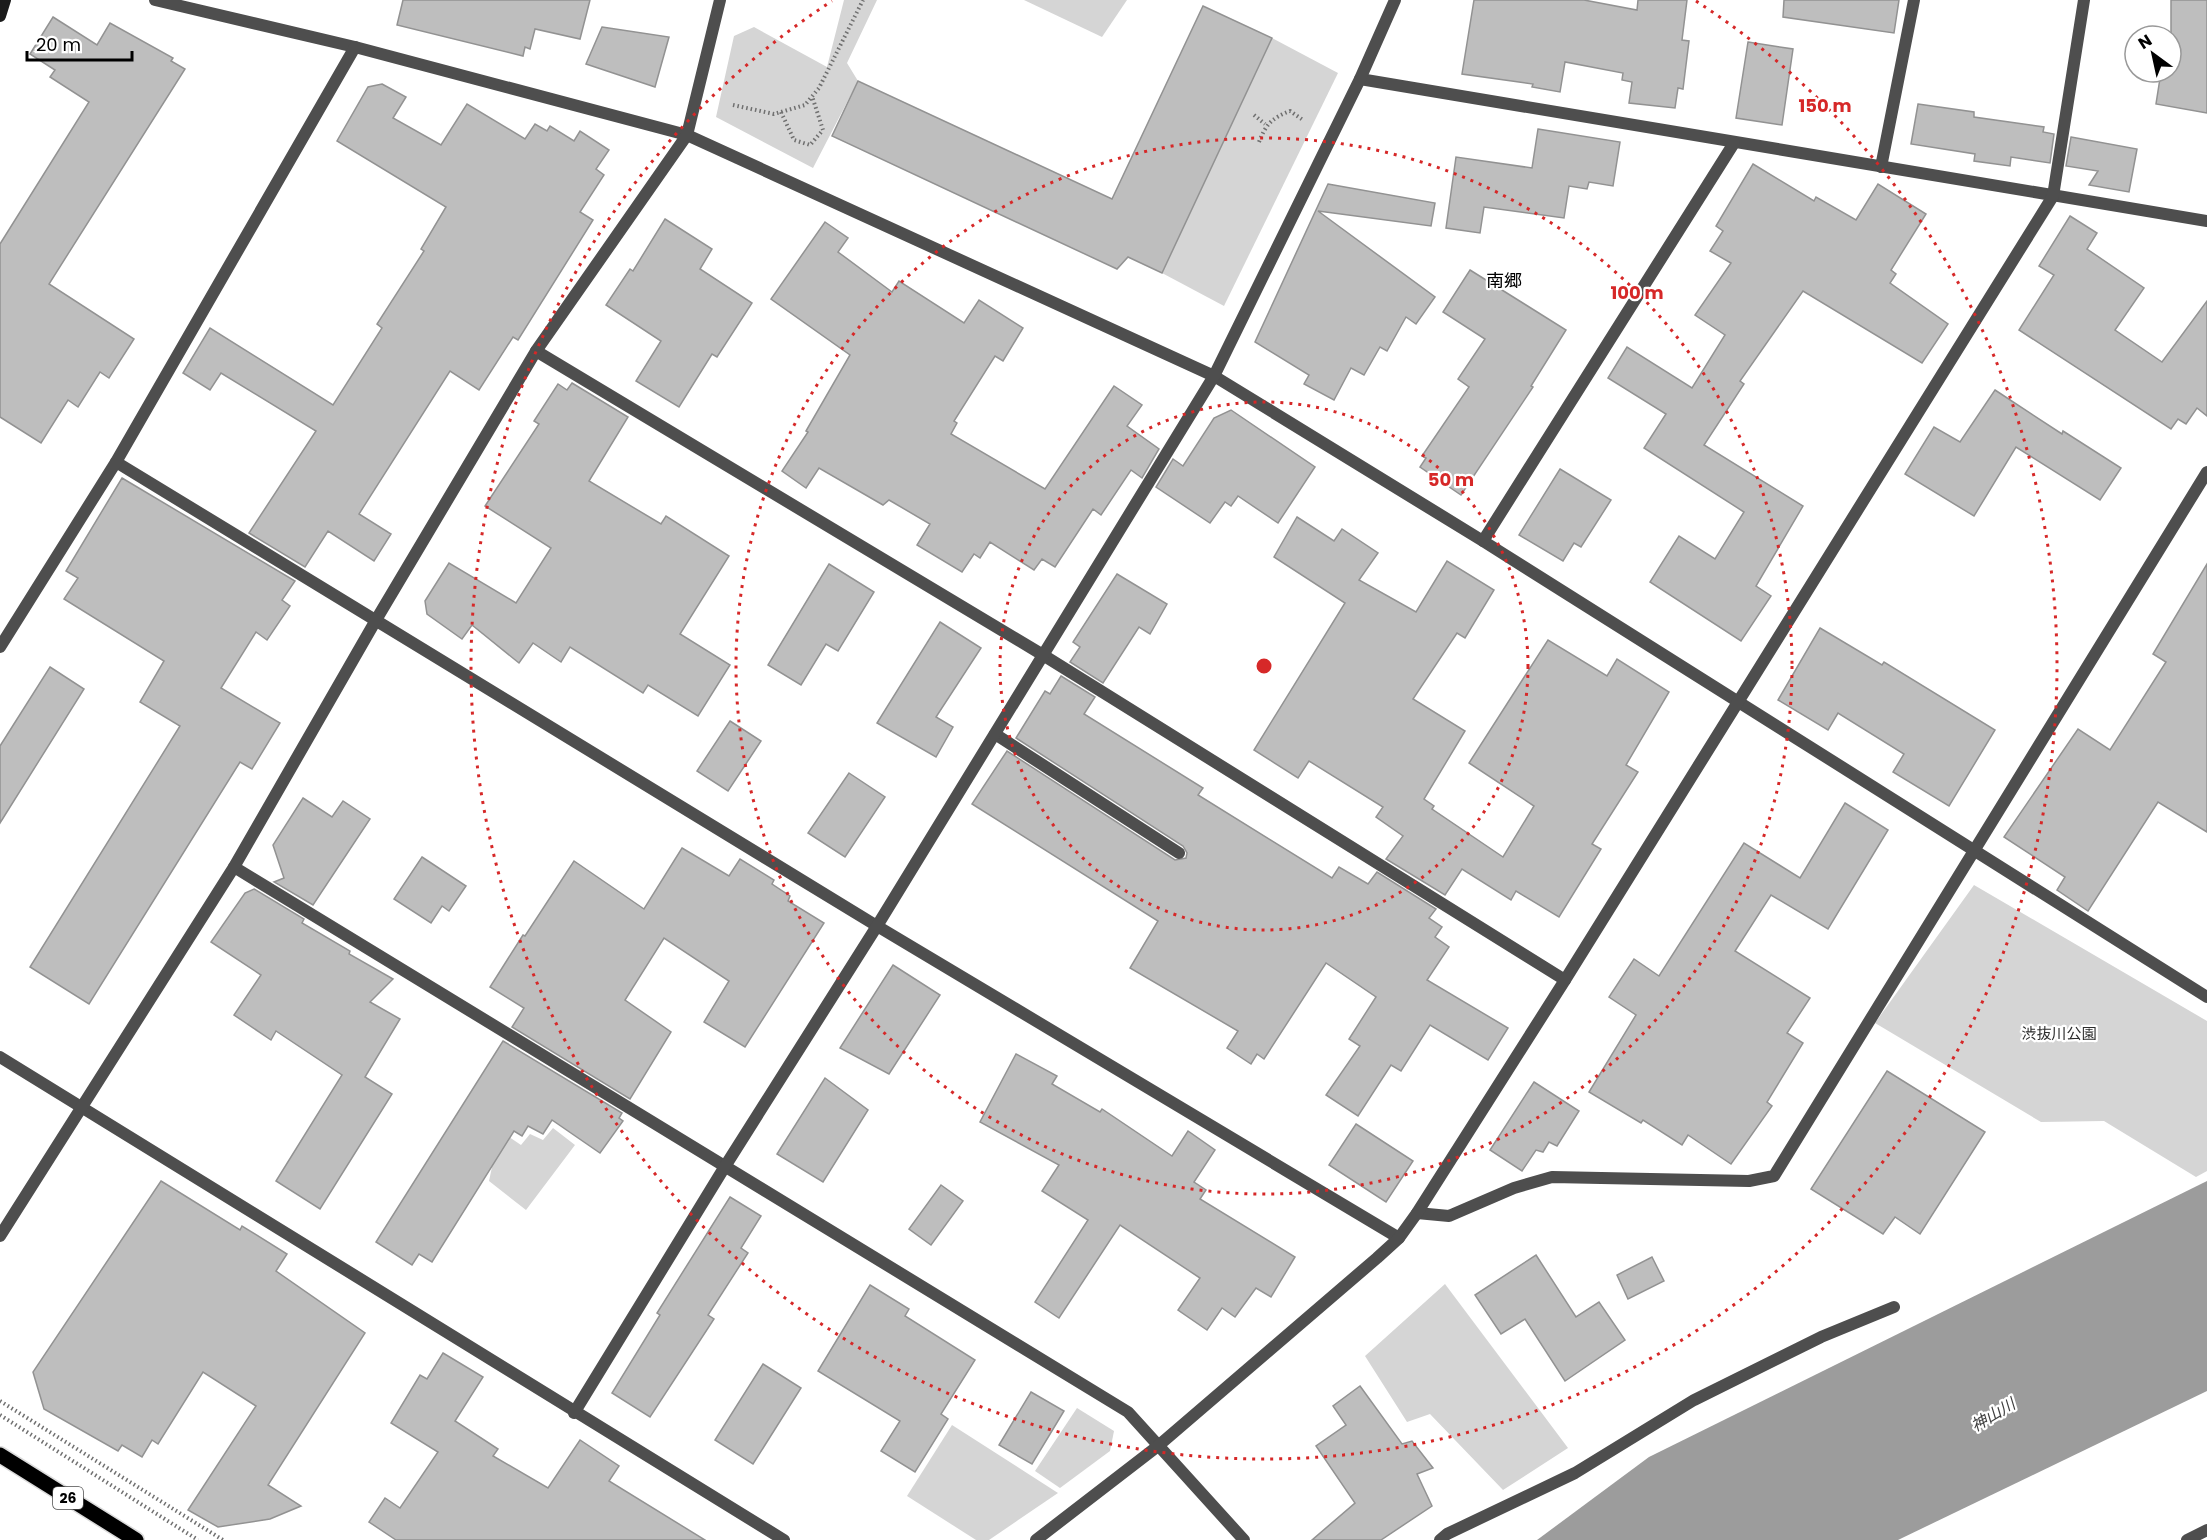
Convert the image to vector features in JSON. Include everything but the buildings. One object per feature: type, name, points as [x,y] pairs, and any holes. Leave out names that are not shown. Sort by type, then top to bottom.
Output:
[{"type":"main road","name":"26","points":[[0,1455],[136,1540]]},
{"type":"street","points":[[0,16],[5,0]]},
{"type":"street","points":[[155,0],[355,47],[687,135],[1214,376],[1483,541],[2207,997]]},
{"type":"street","points":[[0,1236],[234,867],[376,620],[536,351],[687,135],[720,0]]},
{"type":"street","points":[[574,1413],[724,1168],[877,926],[1214,376],[1360,79],[1395,0]]},
{"type":"street","points":[[1881,167],[1914,0]]},
{"type":"street","points":[[1036,1540],[1158,1446],[1400,1238],[1565,980],[2053,196],[2084,0]]},
{"type":"street","points":[[0,647],[116,462],[355,47]]},
{"type":"street","points":[[1360,79],[2207,221]]},
{"type":"street","points":[[1483,541],[1734,143]]},
{"type":"street","points":[[536,351],[1043,655],[1565,980]]},
{"type":"street","points":[[116,462],[877,926],[1400,1238]]},
{"type":"street","points":[[1417,1213],[1449,1216],[1514,1188],[1552,1177],[1749,1181],[1774,1176],[2207,472]]},
{"type":"street","points":[[995,734],[1179,853]]},
{"type":"street","points":[[234,867],[724,1168],[1128,1412],[1244,1540]]},
{"type":"street","points":[[0,1058],[784,1540]]},
{"type":"street","points":[[1440,1540],[1447,1534],[1575,1473],[1694,1400],[1821,1337],[1894,1307]]},
{"type":"street","points":[[2187,1540],[2207,1530]]},
{"type":"path","points":[[733,105],[774,114],[805,105],[819,88],[863,0]]},
{"type":"path","points":[[781,112],[794,140],[810,144],[823,130],[812,96]]},
{"type":"path","points":[[1259,142],[1265,124],[1290,111],[1303,120]]},
{"type":"path","points":[[1254,115],[1265,124]]},
{"type":"path","points":[[0,1401],[223,1540]]},
{"type":"path","points":[[0,1416],[198,1540]]},
{"type":"green space","points":[[844,0],[877,0],[847,63],[858,81],[813,168],[716,117],[734,36],[754,27],[827,67]]},
{"type":"green space","points":[[1024,0],[1127,0],[1102,37]]},
{"type":"green space","points":[[1272,38],[1338,73],[1224,306],[1162,273]]},
{"type":"green space","name":"渋抜川公園","points":[[1974,885],[2207,1021],[2207,1171],[2196,1177],[2104,1121],[2041,1122],[1875,1023]]},
{"type":"green space","points":[[553,1128],[575,1145],[526,1210],[489,1181],[492,1167],[480,1159],[500,1131],[521,1145],[530,1134],[543,1140]]},
{"type":"green space","points":[[1445,1284],[1568,1448],[1503,1490],[1430,1414],[1407,1422],[1365,1356]]},
{"type":"green space","points":[[1077,1408],[1114,1431],[1110,1451],[1060,1488],[1035,1471]]},
{"type":"green space","points":[[952,1425],[1058,1493],[989,1540],[976,1540],[907,1496]]},
{"type":"water","name":"神山川","points":[[2207,1181],[2207,1391],[1898,1540],[1537,1540],[1649,1457]]},
{"type":"district","name":"南郷","points":[[1504,280]]}]
